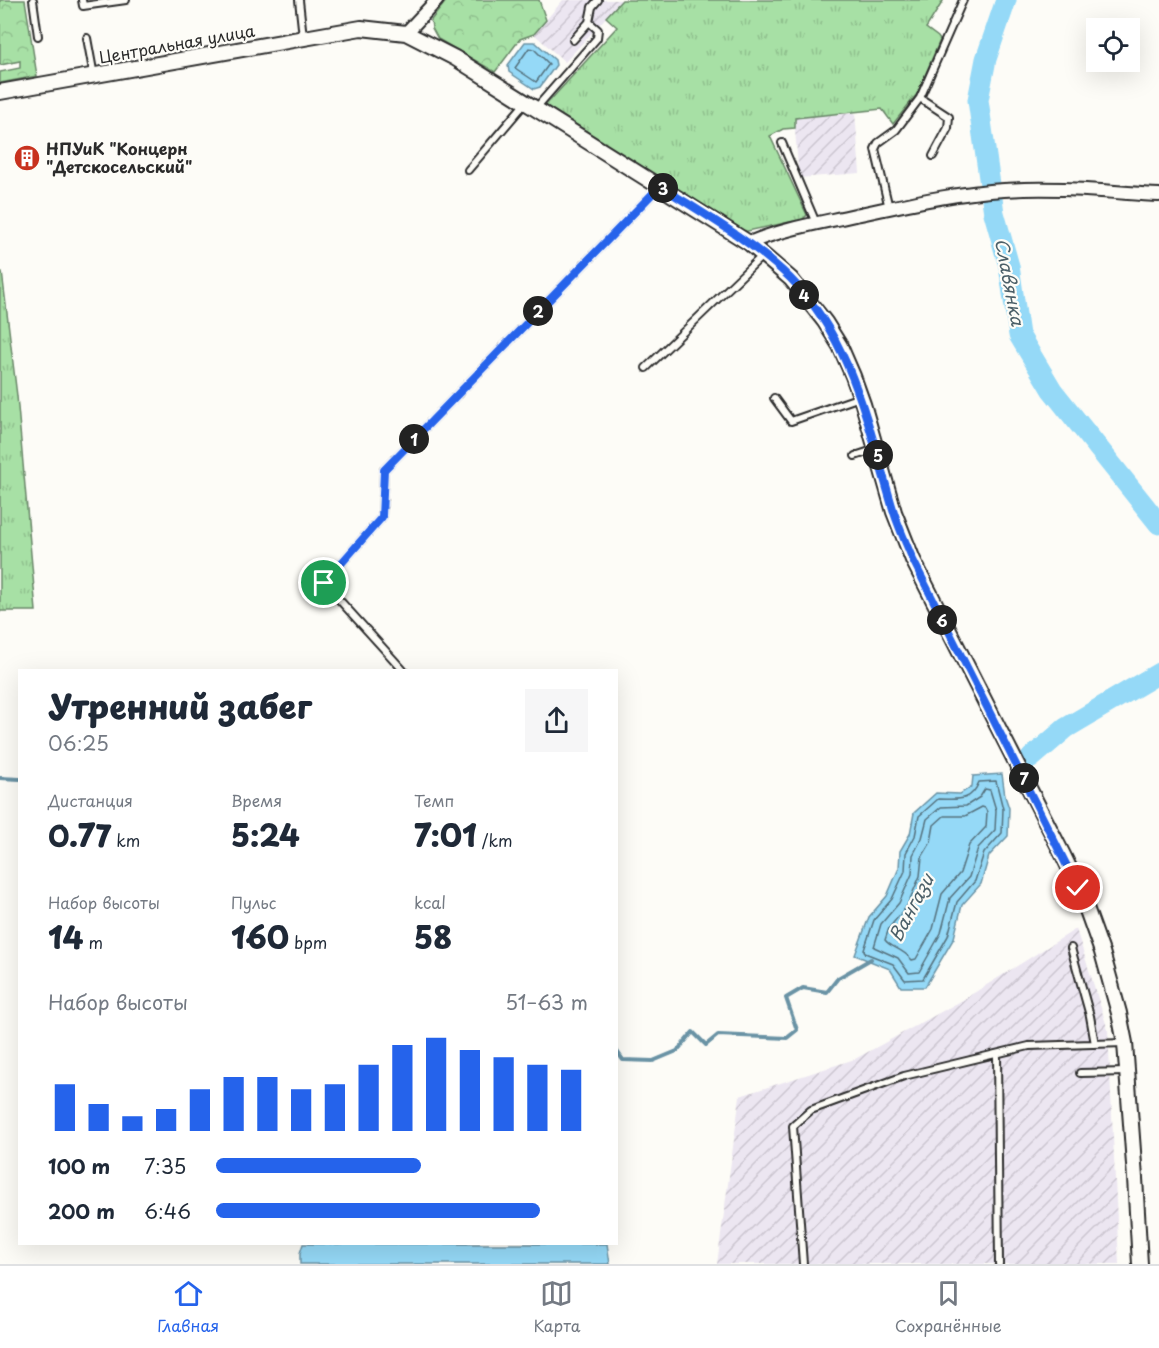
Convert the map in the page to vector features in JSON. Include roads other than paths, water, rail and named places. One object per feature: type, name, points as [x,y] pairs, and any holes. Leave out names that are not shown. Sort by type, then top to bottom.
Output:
[{"type":"street","points":[[437,0],[406,33],[455,58],[749,243],[790,279],[825,322],[840,346],[861,397],[894,512],[913,560],[1078,888],[1112,984],[1125,1043],[1140,1264]]},
{"type":"street","name":"Центральная улица","points":[[0,92],[361,28],[406,33]]},
{"type":"street","points":[[749,243],[762,237],[816,223],[975,192],[1007,189],[1075,190],[1159,195]]},
{"type":"lane","points":[[33,0],[38,36]]},
{"type":"lane","points":[[84,15],[82,3],[126,0]]},
{"type":"lane","points":[[299,0],[303,38]]},
{"type":"lane","points":[[573,40],[589,22],[592,7],[598,0]]},
{"type":"lane","points":[[890,208],[874,149],[878,143],[896,130],[920,98],[963,0]]},
{"type":"lane","points":[[468,170],[597,38],[598,30],[589,22]]},
{"type":"lane","points":[[87,38],[94,76]]},
{"type":"lane","points":[[920,98],[949,117],[948,128],[933,156]]},
{"type":"lane","points":[[782,143],[816,223]]},
{"type":"lane","points":[[402,669],[324,583],[382,517],[384,470],[660,186]]},
{"type":"lane","points":[[646,368],[763,254]]},
{"type":"lane","points":[[774,398],[791,421],[861,397]]},
{"type":"lane","points":[[855,456],[876,449]]},
{"type":"lane","points":[[1071,948],[1090,1016],[1095,1044]]},
{"type":"lane","points":[[803,1264],[793,1126],[811,1110],[904,1076],[1029,1046],[1125,1043]]},
{"type":"lane","points":[[997,1054],[999,1264]]},
{"type":"lane","points":[[1080,1073],[1127,1072]]},
{"type":"water","points":[[525,42],[535,42],[555,60],[556,65],[540,87],[534,89],[509,72],[508,65]]},
{"type":"water","points":[[1002,774],[1009,808],[1008,836],[989,856],[981,884],[962,905],[954,938],[925,987],[901,987],[890,969],[855,955],[869,917],[887,896],[899,868],[900,851],[910,834],[914,813],[936,793],[960,794],[972,786],[973,776]]},
{"type":"water","points":[[303,1245],[607,1245],[610,1264],[300,1264]]},
{"type":"waterway","name":"Славянка","points":[[1006,0],[986,59],[978,100],[994,213],[1009,266],[1019,335],[1052,390],[1159,524]]},
{"type":"waterway","name":"Вангази","points":[[1031,758],[1066,728],[1159,673]]},
{"type":"waterway","name":"Вангази","points":[[0,778],[18,779]]},
{"type":"waterway","name":"Вангази","points":[[618,1053],[623,1060],[653,1061],[677,1051],[693,1032],[706,1045],[718,1035],[787,1038],[797,1030],[786,998],[803,988],[827,992],[838,978],[871,959]]},
{"type":"place","name":"НПУиК \"Концерн \"Детскосельский\"","points":[[27,158]]}]
